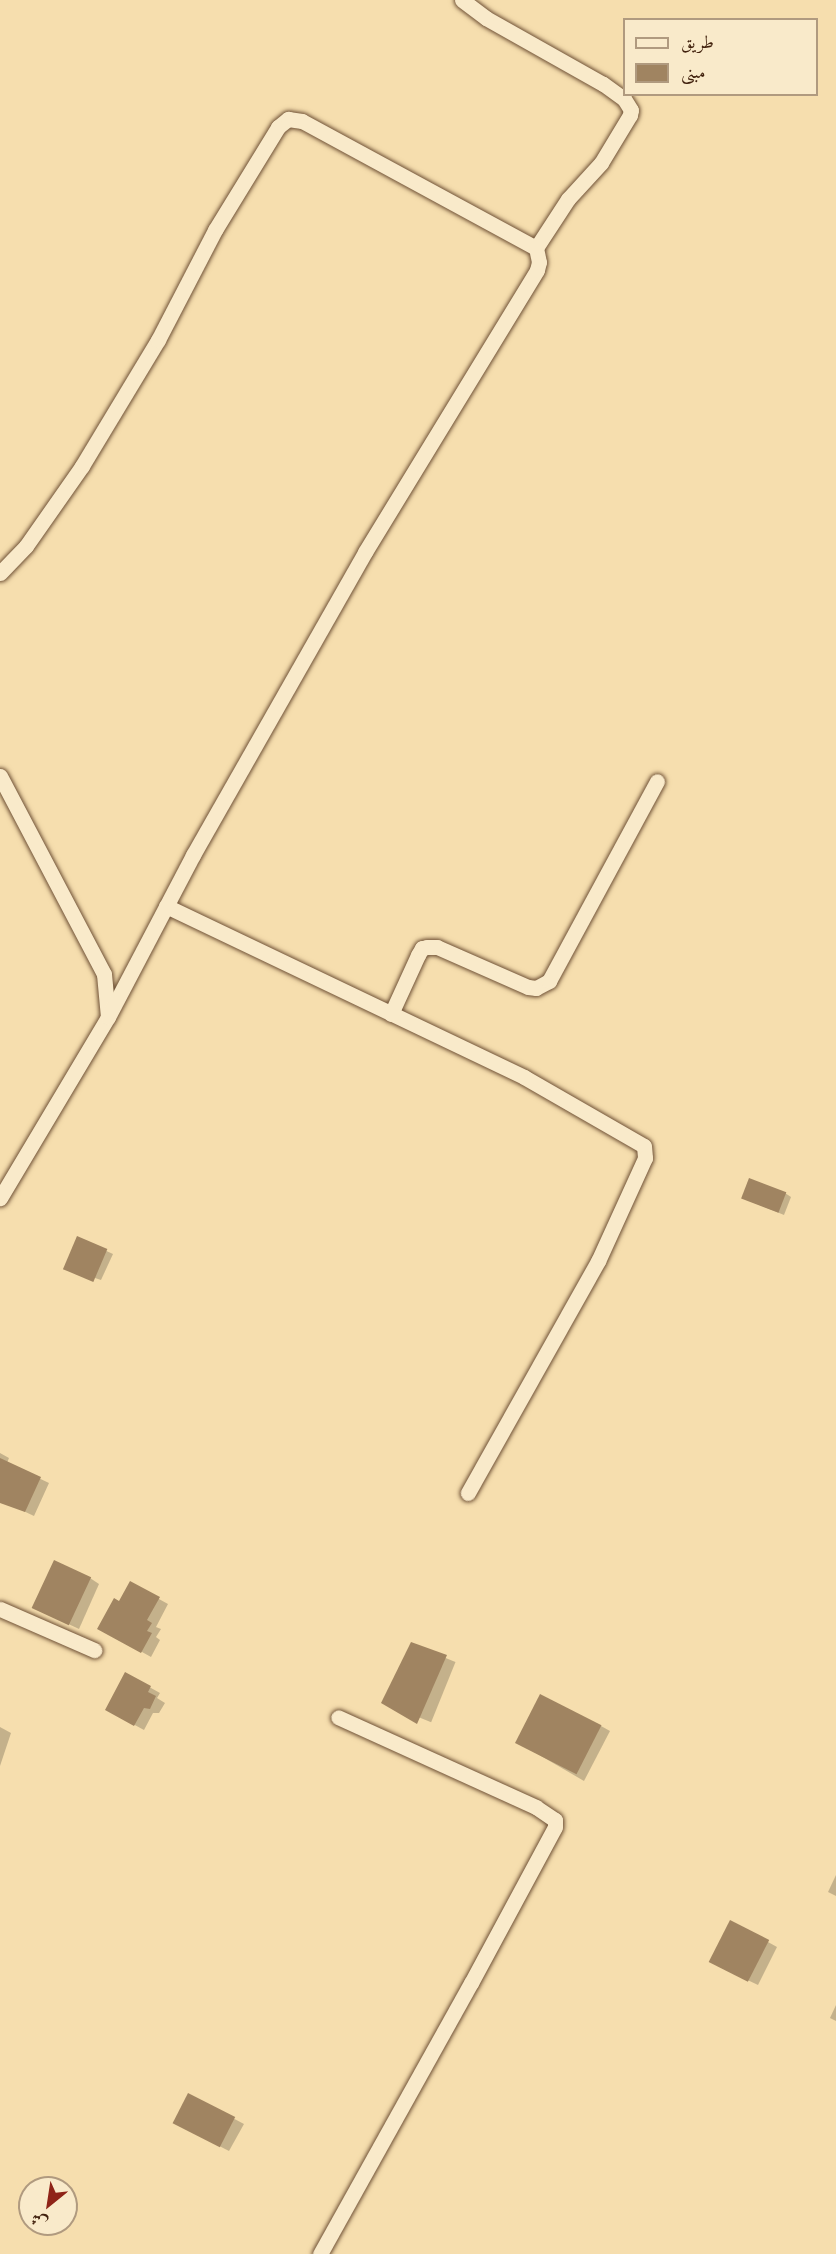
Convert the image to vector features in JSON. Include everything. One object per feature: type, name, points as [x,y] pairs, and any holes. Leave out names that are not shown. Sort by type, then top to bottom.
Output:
[{"type":"street","points":[[0,1198],[108,1017],[166,906],[365,552],[537,270],[539,262],[536,248],[568,199],[585,183],[628,122],[631,110],[624,99],[603,84],[486,18],[462,0]]},
{"type":"street","points":[[0,573],[26,546],[82,466],[158,340],[215,230],[278,127],[288,119],[302,121],[536,248]]},
{"type":"street","points":[[0,776],[104,974],[108,1017]]},
{"type":"street","points":[[391,1014],[422,948],[437,947],[528,987],[536,988],[549,981],[657,781]]},
{"type":"street","points":[[166,906],[524,1077],[644,1146],[647,1153],[598,1261],[468,1493]]},
{"type":"street","points":[[0,1609],[94,1650]]},
{"type":"street","points":[[320,2254],[555,1827],[555,1820],[536,1807],[338,1717]]},
{"type":"building","points":[[749,1178],[786,1192],[778,1213],[741,1199]]},
{"type":"building","points":[[77,1236],[107,1249],[93,1282],[63,1269]]},
{"type":"building","points":[[0,1458],[41,1477],[25,1512],[0,1503]]},
{"type":"building","points":[[54,1560],[91,1577],[69,1625],[32,1608]]},
{"type":"building","points":[[130,1581],[160,1597],[147,1620],[152,1623],[147,1631],[152,1633],[141,1653],[97,1629],[114,1598],[119,1601]]},
{"type":"building","points":[[411,1642],[447,1655],[417,1724],[381,1703]]},
{"type":"building","points":[[125,1672],[151,1686],[148,1692],[156,1696],[150,1709],[144,1708],[134,1726],[105,1710]]},
{"type":"building","points":[[540,1694],[601,1725],[577,1774],[515,1743]]},
{"type":"building","points":[[730,1920],[769,1940],[748,1982],[709,1962]]},
{"type":"building","points":[[188,2093],[235,2117],[220,2147],[173,2123]]}]
